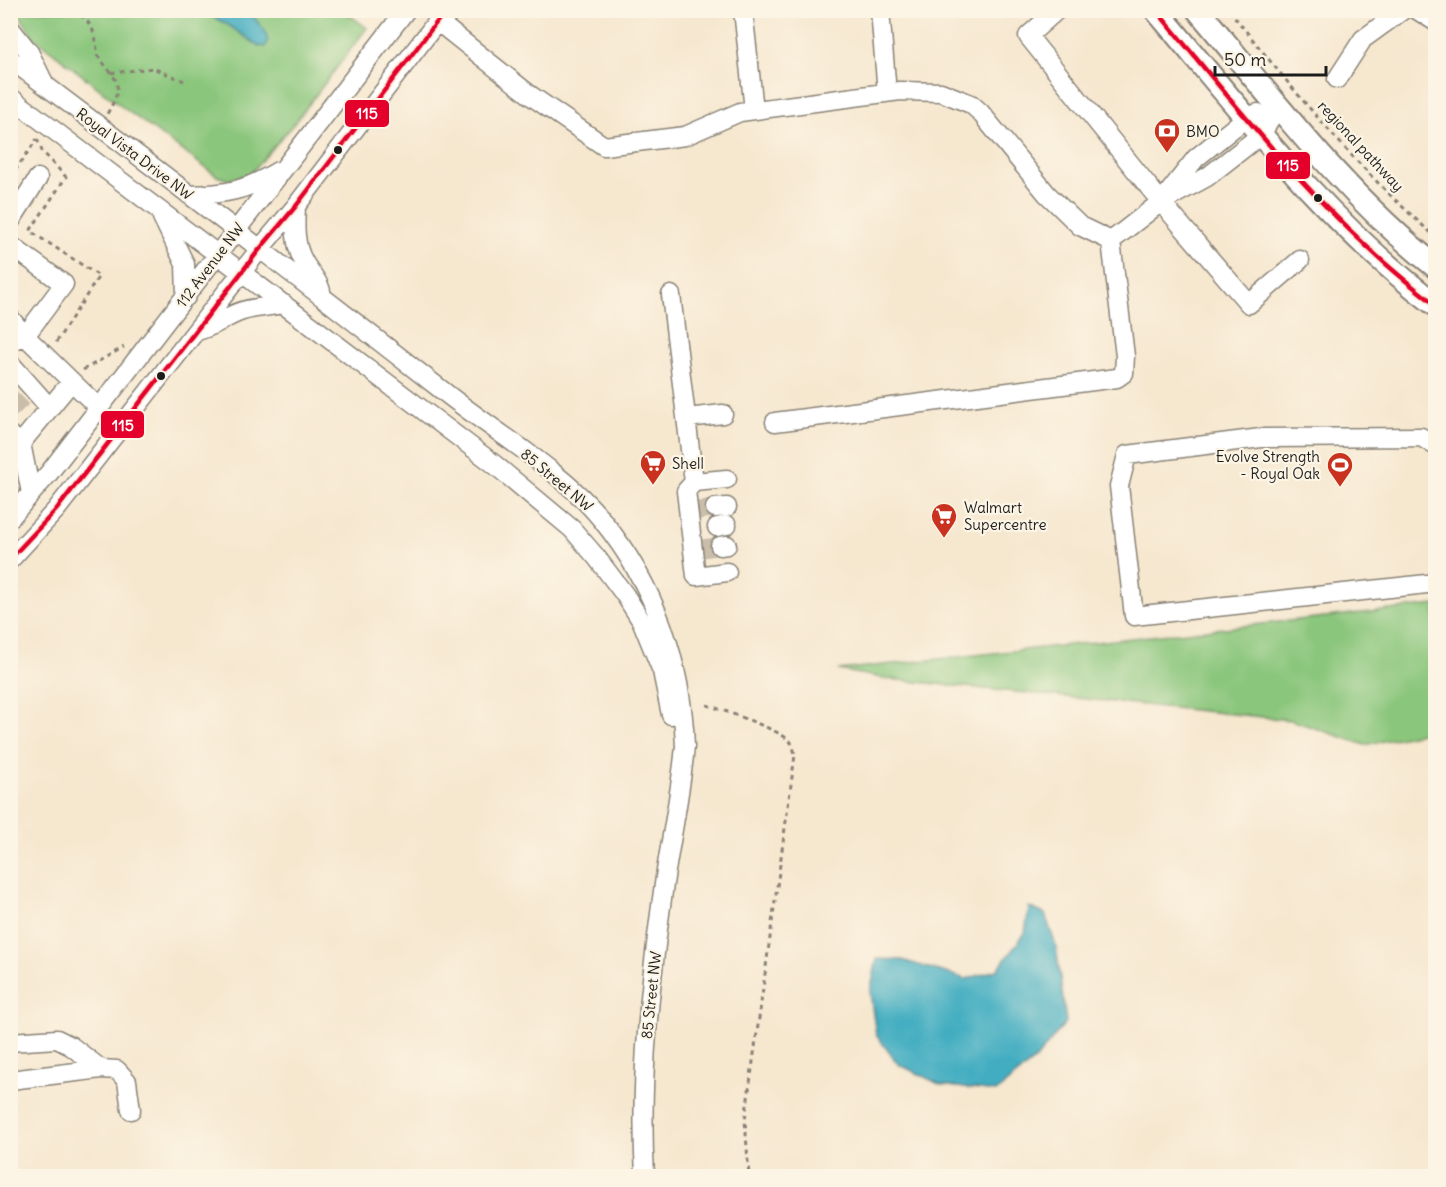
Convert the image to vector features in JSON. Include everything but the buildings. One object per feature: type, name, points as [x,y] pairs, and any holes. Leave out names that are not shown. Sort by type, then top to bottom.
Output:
[{"type":"main road","points":[[1156,10],[1329,209],[1393,270],[1436,306]]},
{"type":"main road","points":[[1198,10],[1277,106],[1337,174],[1436,267]]},
{"type":"street","name":"112 Avenue NW","points":[[10,518],[186,297],[406,10]]},
{"type":"street","points":[[742,10],[754,110]]},
{"type":"street","points":[[880,10],[887,93]]},
{"type":"street","points":[[1057,10],[1028,36],[1161,202],[1249,304],[1300,260]]},
{"type":"street","points":[[1337,79],[1363,39],[1403,10]]},
{"type":"street","points":[[1417,10],[1436,22]]},
{"type":"street","name":"112 Avenue NW","points":[[10,560],[56,510],[296,206],[441,16]]},
{"type":"street","points":[[441,16],[530,95],[604,146],[685,136],[740,112],[887,93],[941,92],[970,104],[980,112],[1047,194],[1080,226],[1111,241]]},
{"type":"street","points":[[10,28],[29,52],[45,85]]},
{"type":"street","name":"Royal Vista Drive NW","points":[[10,59],[259,250]]},
{"type":"street","name":"Royal Vista Drive NW","points":[[10,97],[241,274]]},
{"type":"street","points":[[1111,241],[1161,202],[1207,177],[1262,134],[1277,106]]},
{"type":"street","points":[[1161,202],[1196,158],[1247,117],[1277,106]]},
{"type":"street","points":[[189,195],[244,189],[287,165]]},
{"type":"street","points":[[10,222],[38,178]]},
{"type":"street","points":[[296,206],[295,233],[300,255],[319,281],[322,296]]},
{"type":"street","points":[[158,210],[184,262],[186,297]]},
{"type":"street","points":[[775,422],[1117,378],[1124,373],[1125,356],[1111,241]]},
{"type":"street","points":[[10,245],[64,284],[18,339]]},
{"type":"street","name":"85 Street NW","points":[[259,250],[575,491],[602,519],[622,547],[639,575],[664,626],[680,687],[685,746],[658,924],[647,1023],[642,1123],[645,1176]]},
{"type":"street","name":"85 Street NW","points":[[241,274],[284,304],[540,501],[572,529],[597,558],[642,622],[662,671],[674,733],[675,815]]},
{"type":"street","points":[[671,295],[694,482]]},
{"type":"street","points":[[197,331],[213,327],[250,309],[284,304]]},
{"type":"street","points":[[10,318],[18,339],[75,377],[99,408]]},
{"type":"street","points":[[12,370],[27,392],[49,407]]},
{"type":"street","points":[[31,494],[16,439],[49,407],[75,377]]},
{"type":"street","points":[[687,418],[723,414]]},
{"type":"street","points":[[1436,446],[1421,437],[1240,440],[1128,455],[1119,486],[1134,616],[1436,583]]},
{"type":"street","points":[[727,479],[694,482],[686,491],[693,520],[696,576],[727,572]]},
{"type":"street","points":[[10,1042],[57,1039],[71,1046],[101,1069]]},
{"type":"street","points":[[10,1080],[101,1069],[117,1070],[127,1081],[130,1110]]},
{"type":"path","points":[[73,10],[85,18],[94,29],[97,55],[111,73],[118,89],[117,96],[100,126]]},
{"type":"path","name":"regional pathway","points":[[1229,10],[1309,108],[1377,183],[1436,237]]},
{"type":"path","points":[[111,73],[153,68],[184,81]]},
{"type":"path","points":[[10,178],[37,139]]},
{"type":"path","points":[[75,377],[126,346]]},
{"type":"path","points":[[707,705],[752,721],[789,740],[795,754],[745,1120],[749,1176]]},
{"type":"green space","points":[[20,11],[344,11],[367,28],[296,121],[250,174],[228,180],[217,176],[125,109],[32,36]]},
{"type":"green space","points":[[1435,605],[1435,730],[1365,745],[1291,720],[888,679],[838,670]]},
{"type":"water","points":[[200,11],[249,11],[265,31],[268,42],[265,47],[259,46],[225,23]]},
{"type":"water","points":[[1029,907],[1045,914],[1056,946],[1066,1022],[1036,1059],[996,1092],[941,1085],[898,1064],[876,1035],[870,993],[877,959],[902,960],[966,979],[997,970],[1025,933]]},
{"type":"tunnel","points":[[10,410],[23,397]]},
{"type":"tunnel","points":[[695,511],[715,508]]},
{"type":"tunnel","points":[[699,549],[720,546]]},
{"type":"transit line","name":"115","points":[[10,559],[56,510],[296,206],[446,10]]},
{"type":"transit line","name":"115","points":[[1156,10],[1254,128],[1305,185],[1377,256],[1436,305]]},
{"type":"place","name":"BMO","points":[[1167,154]]},
{"type":"place","name":"Shell","points":[[653,486]]},
{"type":"place","name":"Evolve Strength - Royal Oak","points":[[1340,488]]},
{"type":"place","name":"Walmart Supercentre","points":[[944,539]]}]
